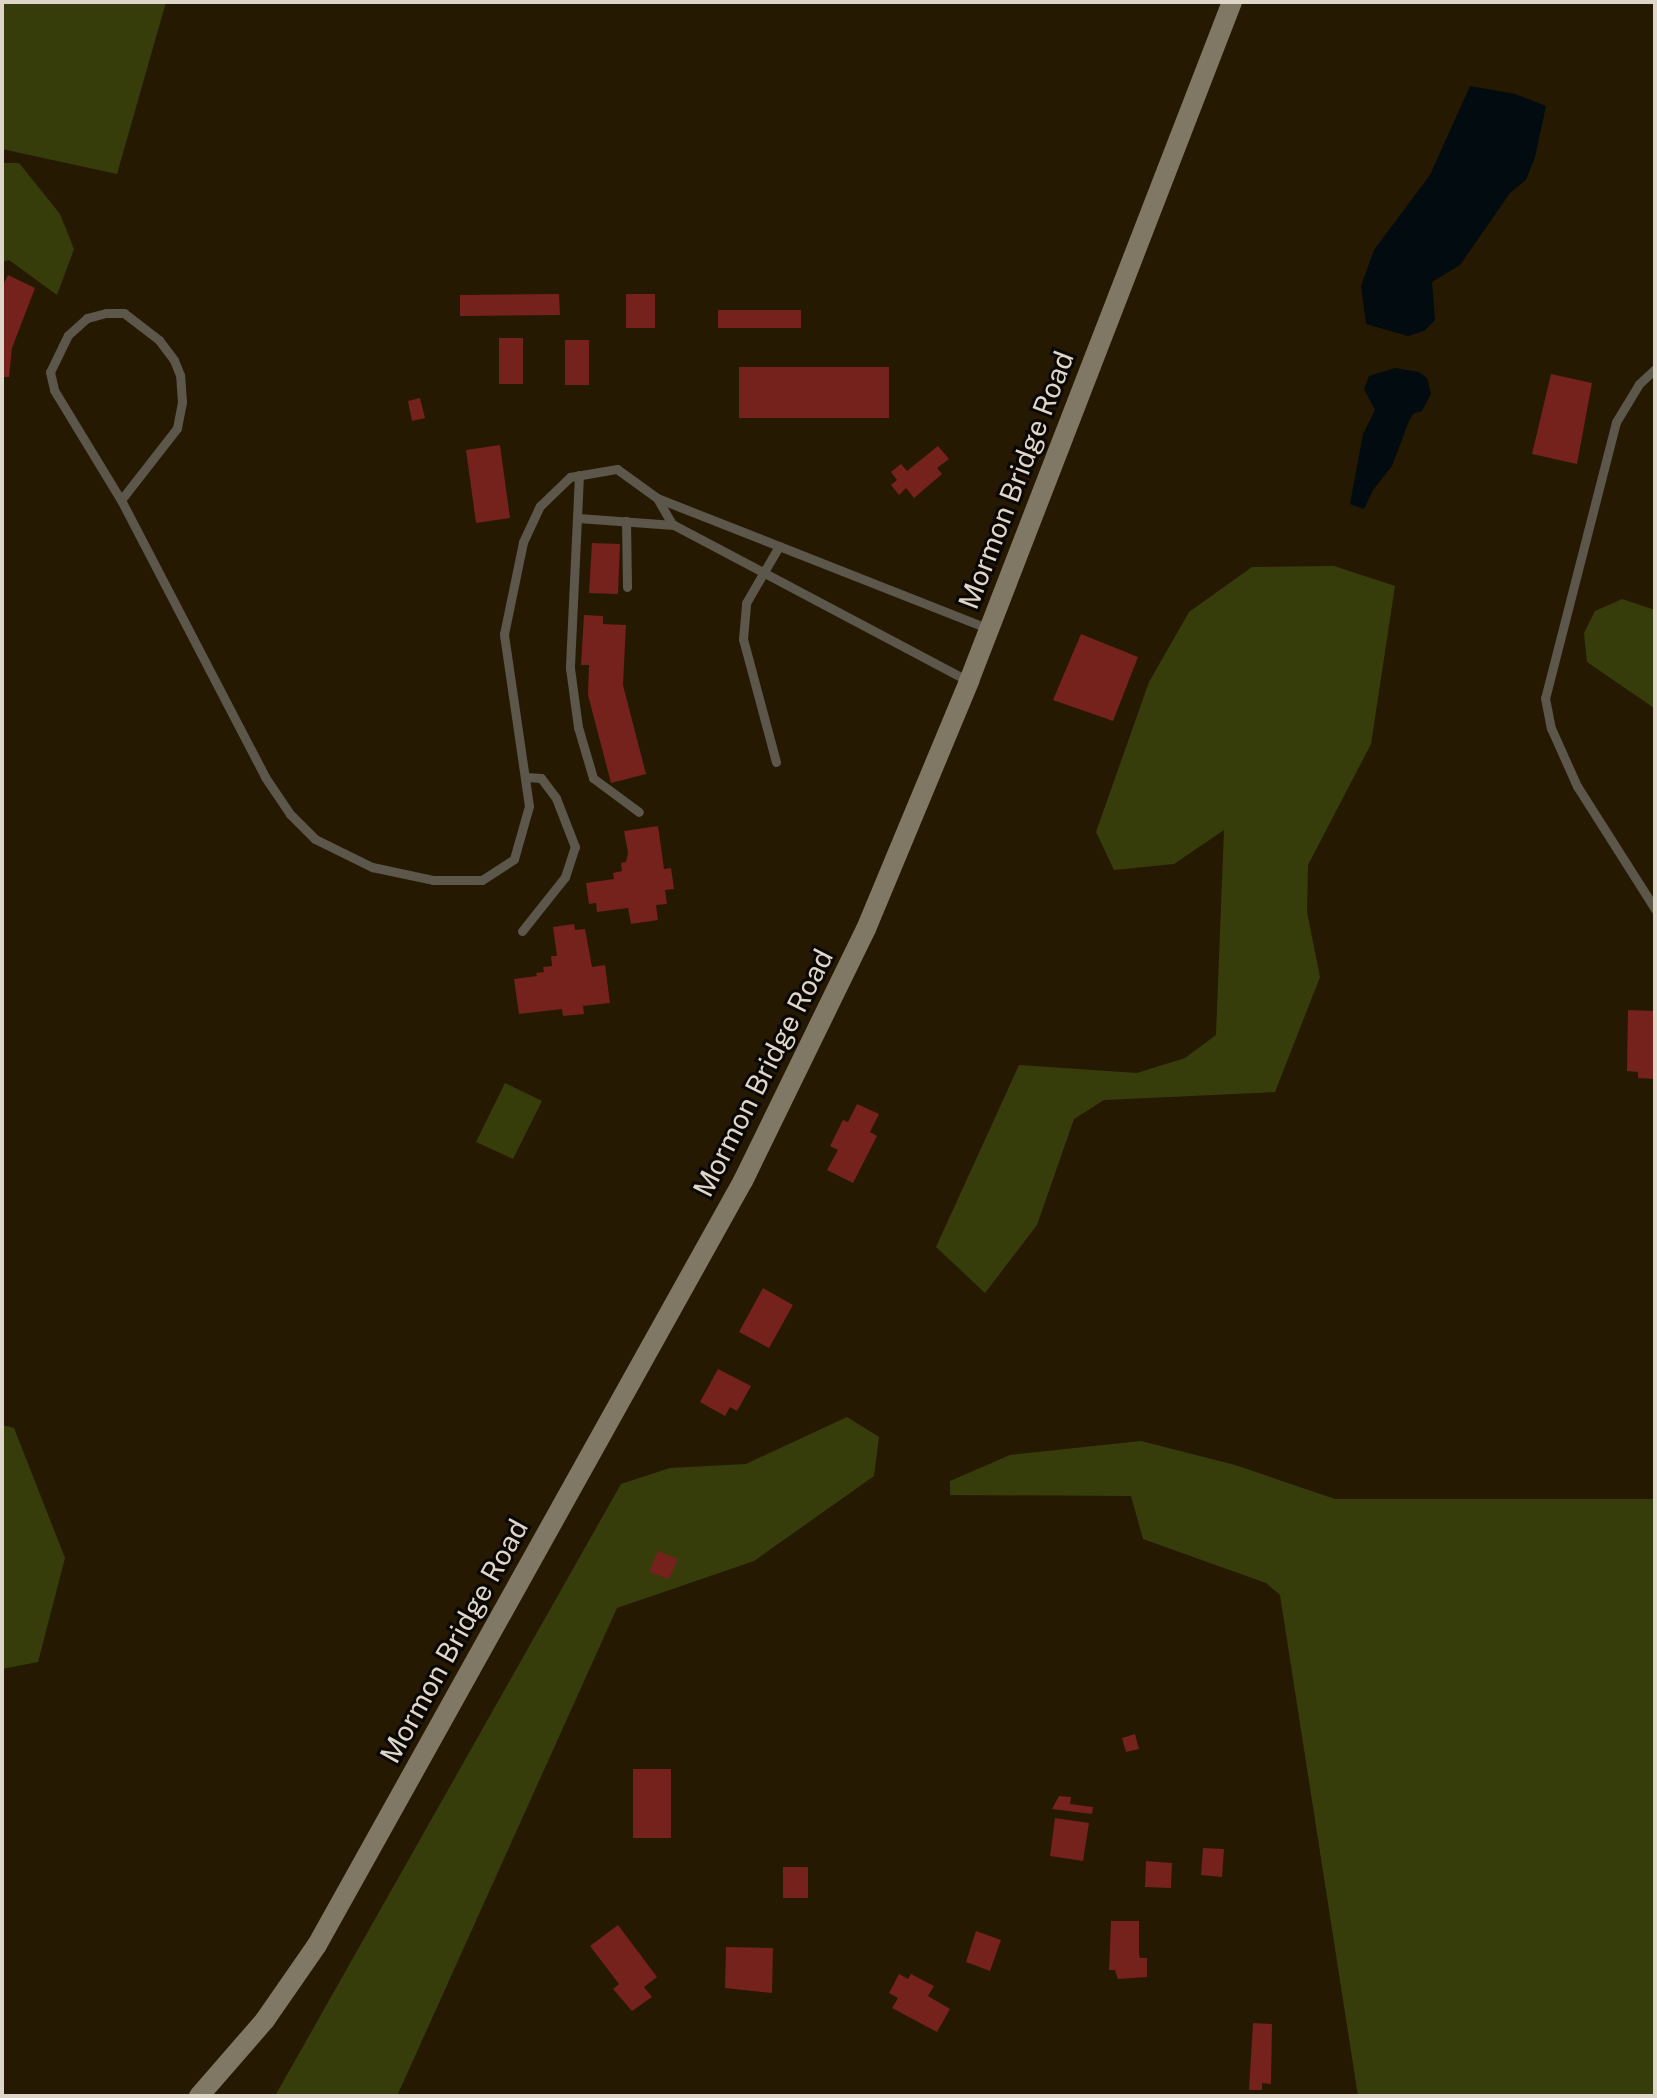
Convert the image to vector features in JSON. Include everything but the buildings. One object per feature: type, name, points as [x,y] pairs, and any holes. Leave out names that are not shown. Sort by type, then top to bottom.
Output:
[{"type":"main road","name":"Mormon Bridge Road","points":[[199,2096],[265,2020],[317,1945],[743,1181],[866,929],[969,681],[1232,2]]},
{"type":"lane","points":[[121,500],[177,428],[182,402],[180,375],[159,340],[144,325],[124,313],[106,313],[87,318],[68,335],[50,372],[54,390],[121,500],[265,777],[290,814],[315,839],[372,867],[433,880],[482,880],[514,859],[529,806],[504,634],[523,542],[540,506],[570,477],[617,469],[657,498],[989,629]]},
{"type":"lane","points":[[1655,369],[1639,384],[1616,422],[1545,698],[1551,728],[1577,786],[1655,909]]},
{"type":"lane","points":[[579,475],[570,668],[578,727],[593,778],[639,812]]},
{"type":"lane","points":[[657,498],[675,525]]},
{"type":"lane","points":[[578,518],[675,525],[969,681]]},
{"type":"lane","points":[[626,521],[627,587]]},
{"type":"lane","points":[[776,762],[743,639],[746,603],[779,546]]},
{"type":"lane","points":[[522,931],[565,877],[575,847],[556,798],[541,778],[526,777]]},
{"type":"green space","points":[[2,2],[166,2],[117,174],[2,149]]},
{"type":"green space","points":[[2,163],[19,163],[60,214],[74,249],[57,295],[9,260],[2,262]]},
{"type":"green space","points":[[1334,566],[1395,586],[1371,744],[1308,865],[1307,912],[1320,977],[1275,1092],[1104,1100],[1074,1119],[1037,1225],[985,1293],[936,1247],[1019,1065],[1137,1073],[1185,1058],[1216,1035],[1224,830],[1174,864],[1114,870],[1096,832],[1149,682],[1189,612],[1252,567]]},
{"type":"green space","points":[[1622,599],[1655,610],[1655,720],[1654,708],[1587,662],[1584,633],[1595,611]]},
{"type":"green space","points":[[505,1083],[542,1101],[513,1159],[476,1142]]},
{"type":"green space","points":[[847,1417],[879,1437],[874,1476],[754,1561],[617,1608],[397,2096],[275,2096],[621,1484],[670,1468],[746,1464]]},
{"type":"green space","points":[[2,1425],[14,1428],[65,1558],[38,1662],[2,1669]]},
{"type":"green space","points":[[1141,1441],[1235,1465],[1335,1499],[1655,1499],[1655,2096],[1358,2096],[1280,1595],[1266,1583],[1143,1539],[1131,1496],[950,1495],[950,1481],[1010,1455]]},
{"type":"shaded area","points":[[1470,86],[1515,94],[1546,106],[1535,157],[1526,180],[1510,193],[1460,265],[1432,282],[1435,320],[1424,331],[1408,336],[1366,324],[1361,286],[1374,250],[1430,175]]},
{"type":"shaded area","points":[[1395,368],[1419,372],[1427,378],[1431,394],[1422,411],[1414,413],[1409,421],[1392,466],[1373,490],[1364,509],[1350,504],[1363,434],[1375,410],[1364,389],[1369,376]]}]
